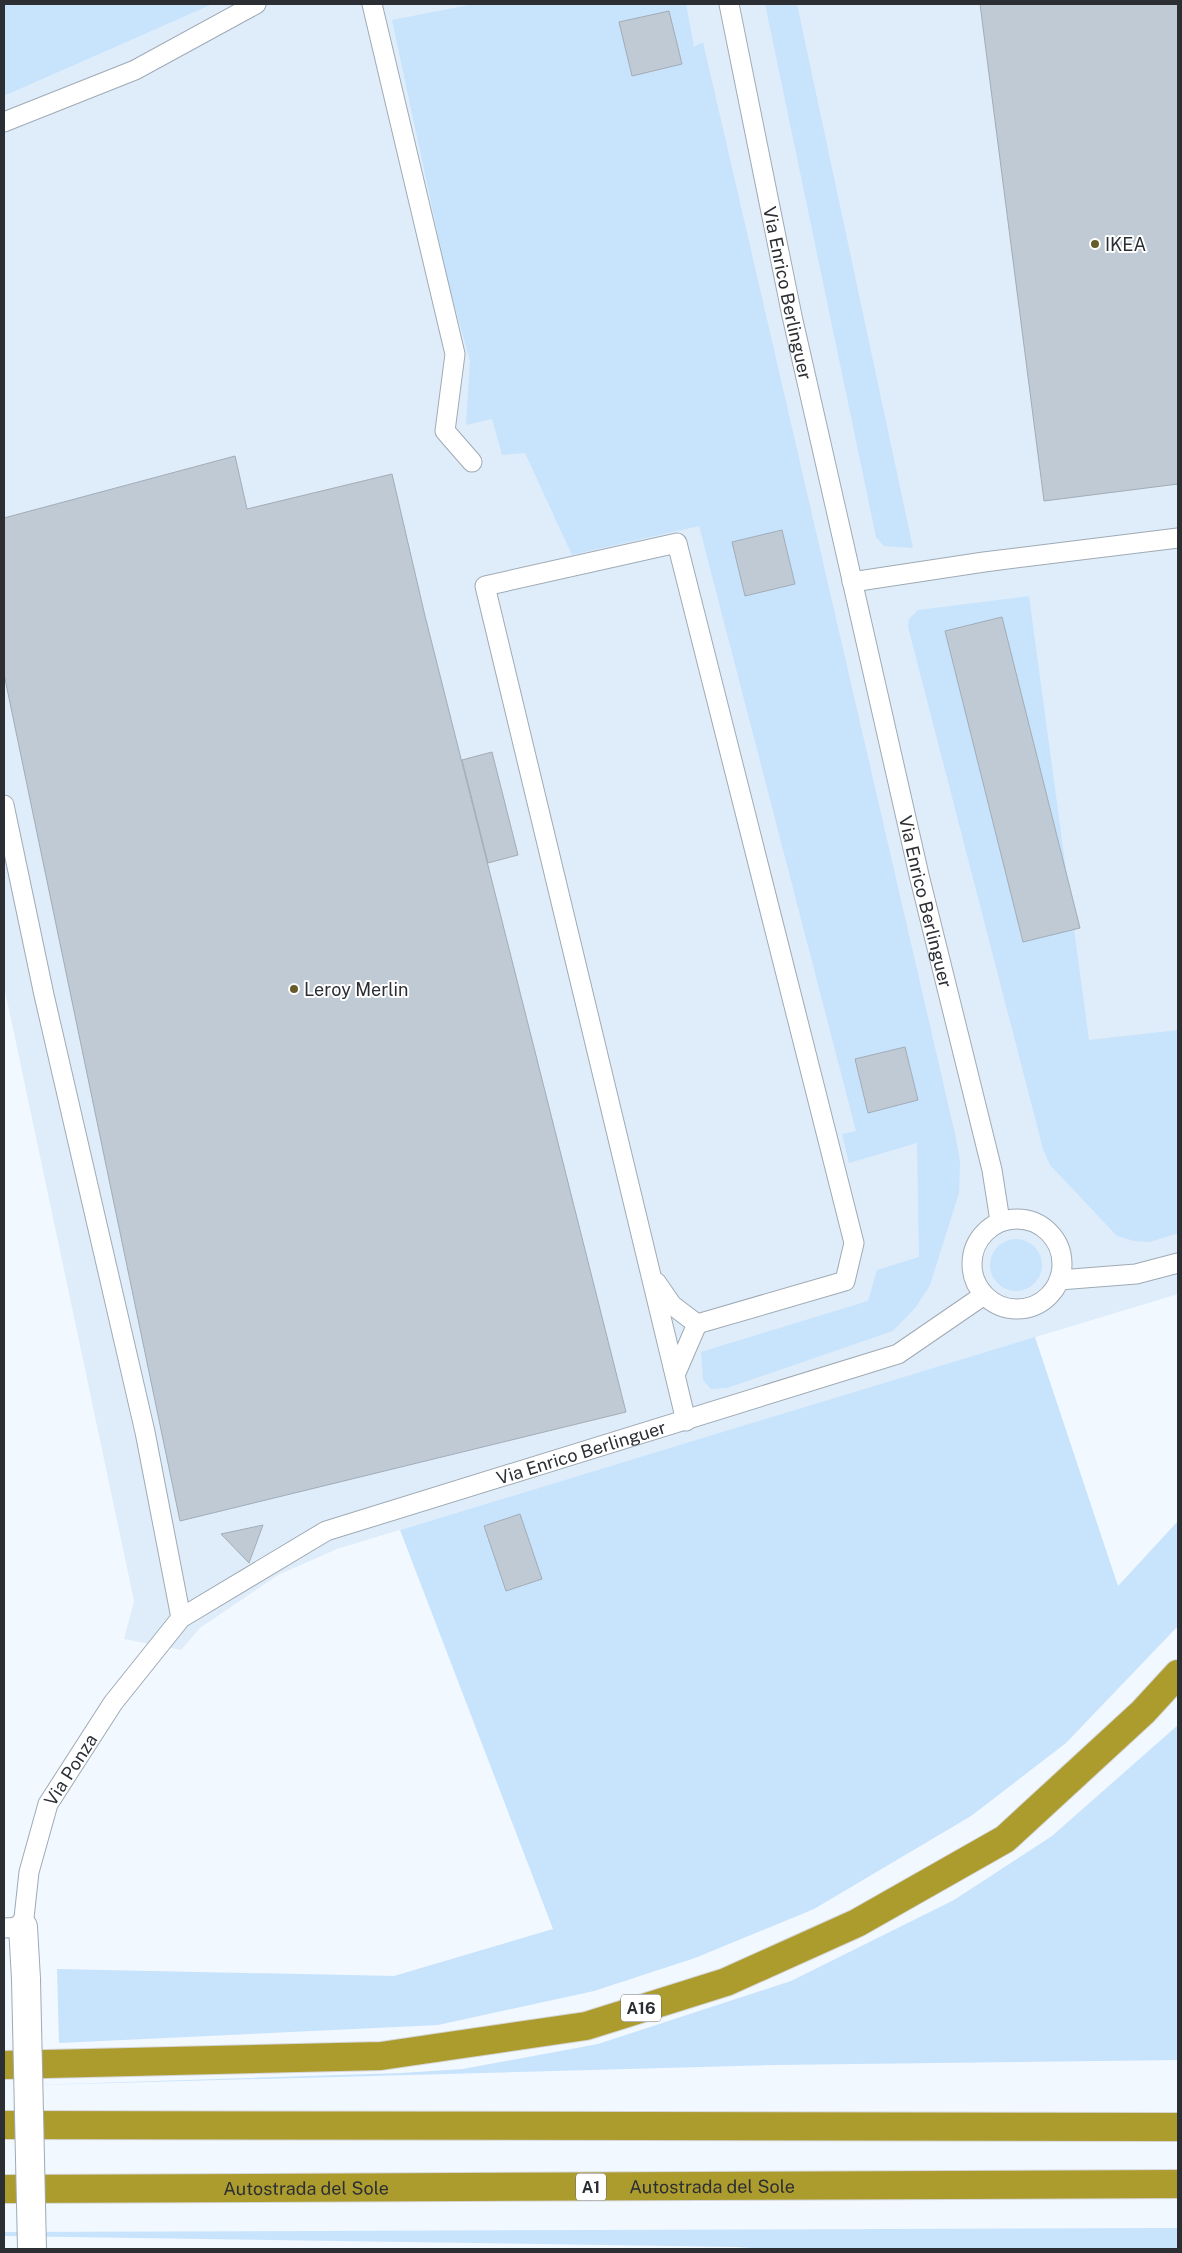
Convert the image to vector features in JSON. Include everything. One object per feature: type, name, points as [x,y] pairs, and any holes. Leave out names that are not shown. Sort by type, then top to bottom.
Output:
[{"type":"highway","name":"A16","points":[[4,2065],[381,2056],[586,2026],[726,1982],[857,1923],[1005,1839],[1143,1712],[1178,1674]]},
{"type":"highway","points":[[4,2125],[1178,2127]]},
{"type":"highway","name":"Autostrada del Sole","points":[[4,2189],[1178,2184]]},
{"type":"street","points":[[14,1928],[26,1979],[32,2249]]},
{"type":"lane","points":[[4,122],[135,70],[256,4]]},
{"type":"lane","points":[[372,4],[455,354],[445,431],[472,462]]},
{"type":"lane","name":"Via Enrico Berlinguer","points":[[729,4],[792,316],[919,875],[992,1170],[1000,1221]]},
{"type":"lane","points":[[852,582],[984,562],[1178,538]]},
{"type":"lane","points":[[686,1420],[485,586],[677,543],[854,1243],[845,1281],[696,1324]]},
{"type":"lane","points":[[4,805],[44,995],[145,1432],[181,1618]]},
{"type":"lane","points":[[1015,1219],[1030,1221],[1043,1227],[1054,1237],[1060,1251],[1062,1265],[1059,1280],[1052,1293],[1040,1304],[1026,1309],[1010,1310],[996,1304],[984,1295],[975,1283],[972,1269],[972,1254],[978,1240],[988,1229],[1000,1221],[1015,1219]]},
{"type":"lane","points":[[1059,1280],[1136,1274],[1178,1263]]},
{"type":"lane","points":[[650,1272],[672,1305],[696,1324]]},
{"type":"lane","name":"Via Enrico Berlinguer","points":[[181,1618],[326,1531],[898,1354],[984,1295]]},
{"type":"lane","points":[[675,1375],[696,1324]]},
{"type":"lane","name":"Via Ponza","points":[[14,1928],[48,1804],[113,1703],[181,1618]]},
{"type":"shaded area","points":[[4,4],[213,4],[4,96]]},
{"type":"shaded area","points":[[213,4],[1178,4],[1178,1294],[337,1549],[278,1575],[200,1628],[181,1650],[124,1639],[134,1601],[4,986],[4,96]]},
{"type":"shaded area","points":[[474,4],[686,4],[694,47],[703,42],[960,1161],[959,1193],[930,1285],[916,1307],[893,1331],[727,1388],[711,1389],[703,1380],[701,1352],[868,1301],[877,1270],[919,1257],[917,1143],[849,1163],[842,1134],[856,1131],[699,526],[572,555],[525,453],[502,455],[492,419],[466,425],[470,361],[448,282],[392,20]]},
{"type":"shaded area","points":[[765,4],[797,4],[913,548],[884,546],[876,537]]},
{"type":"shaded area","points":[[1029,596],[1089,1040],[1178,1030],[1178,1233],[1150,1242],[1134,1241],[1117,1236],[1050,1165],[1043,1149],[908,627],[909,619],[918,610]]},
{"type":"shaded area","points":[[1016,1239],[1026,1241],[1034,1247],[1040,1255],[1042,1265],[1040,1275],[1034,1283],[1026,1289],[1016,1291],[1006,1289],[998,1283],[992,1275],[990,1265],[992,1255],[998,1247],[1006,1241]]},
{"type":"shaded area","points":[[1035,1337],[1118,1586],[1178,1521],[1178,1626],[1066,1743],[971,1816],[814,1909],[695,1958],[594,1991],[438,2025],[59,2043],[57,1969],[394,1976],[553,1929],[400,1530]]},
{"type":"shaded area","points":[[1178,1725],[1178,2060],[773,2065],[4,2086],[401,2073],[463,2069],[598,2044],[791,1981],[954,1900],[1052,1836]]},
{"type":"shaded area","points":[[1178,2228],[1178,2249],[767,2249],[4,2236],[4,2232]]},
{"type":"building","name":"IKEA","points":[[980,4],[1178,4],[1178,484],[1044,501]]},
{"type":"building","points":[[669,11],[682,64],[632,76],[619,22]]},
{"type":"building","name":"Leroy Merlin","points":[[235,456],[247,509],[392,474],[425,616],[626,1412],[180,1521],[4,674],[4,518]]},
{"type":"building","points":[[782,530],[795,584],[745,596],[732,542]]},
{"type":"building","points":[[1002,617],[1080,928],[1023,942],[945,631]]},
{"type":"building","points":[[492,752],[518,855],[488,863],[462,760]]},
{"type":"building","points":[[905,1047],[918,1100],[868,1113],[855,1059]]},
{"type":"building","points":[[520,1514],[542,1579],[506,1591],[484,1526]]},
{"type":"building","points":[[263,1525],[249,1563],[221,1534]]},
{"type":"place","name":"IKEA","points":[[1095,244]]},
{"type":"place","name":"Leroy Merlin","points":[[294,989]]}]
